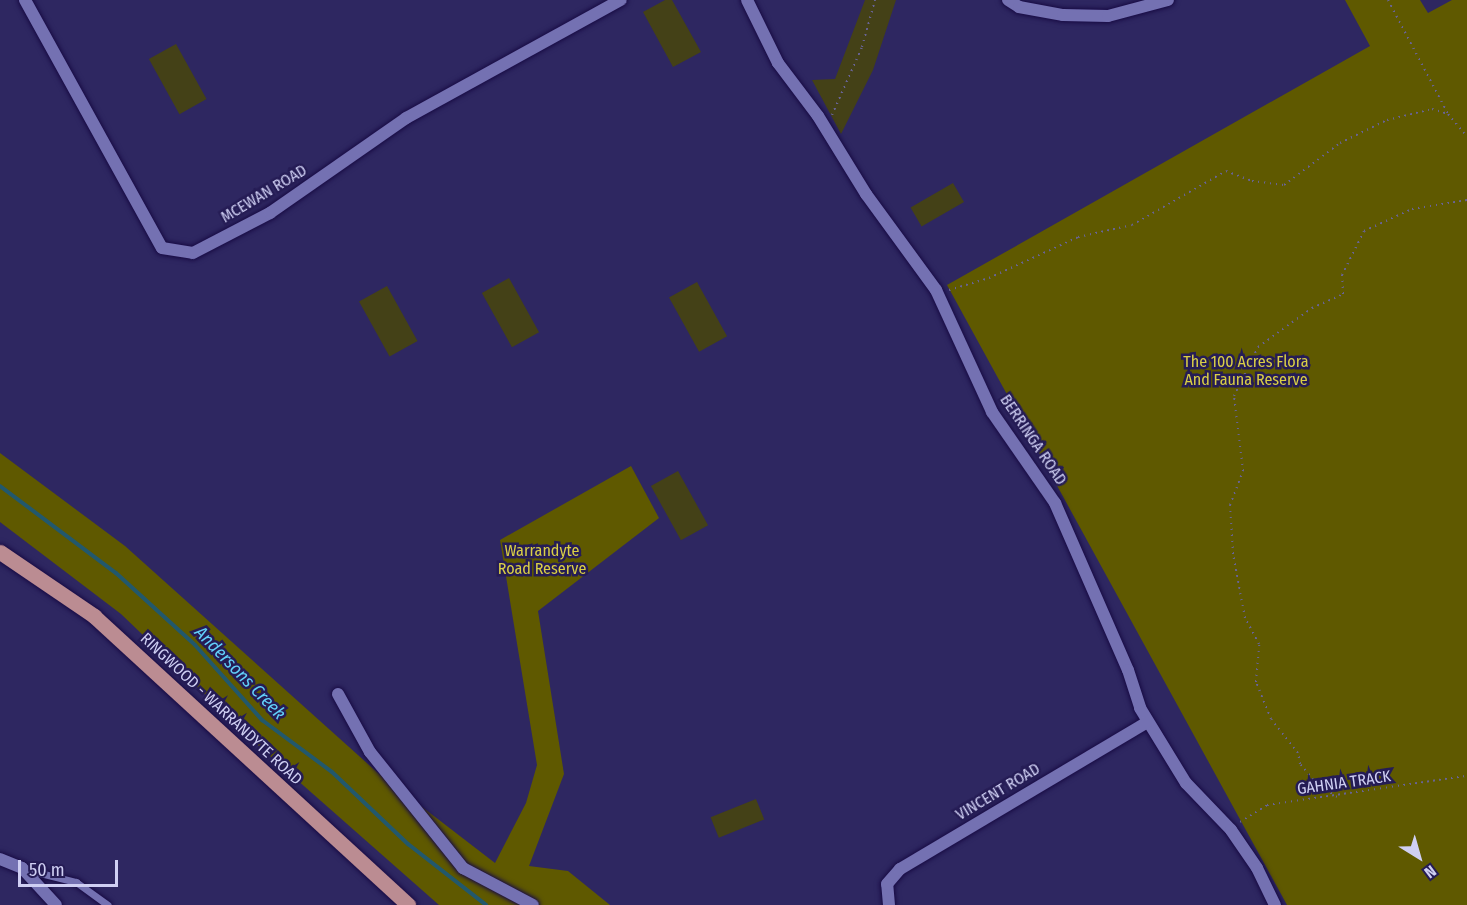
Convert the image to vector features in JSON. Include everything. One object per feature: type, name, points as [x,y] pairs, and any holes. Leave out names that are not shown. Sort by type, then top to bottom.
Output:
[{"type":"main road","name":"RINGWOOD - WARRANDYTE ROAD","points":[[0,552],[94,616],[408,905]]},
{"type":"street","name":"MCEWAN ROAD","points":[[25,0],[162,248],[192,253],[270,213],[406,118],[621,0]]},
{"type":"street","name":"BERRINGA ROAD","points":[[747,0],[778,63],[826,128],[866,194],[936,290],[992,412],[1055,503],[1148,722],[1186,783],[1231,830],[1257,868],[1275,905]]},
{"type":"street","points":[[1008,0],[1019,7],[1063,15],[1108,16],[1168,0]]},
{"type":"street","points":[[338,694],[370,752],[463,868],[533,905]]},
{"type":"street","name":"VINCENT ROAD","points":[[889,905],[887,885],[900,869],[1148,722]]},
{"type":"street","points":[[0,859],[22,868],[56,905]]},
{"type":"lane","points":[[22,868],[76,882],[108,905]]},
{"type":"path","points":[[826,128],[862,47],[875,0]]},
{"type":"path","points":[[1388,0],[1448,114],[1467,137]]},
{"type":"path","points":[[936,290],[956,290],[1078,237],[1132,225],[1226,171],[1252,181],[1284,185],[1340,143],[1387,120],[1432,109],[1448,114]]},
{"type":"path","points":[[1337,797],[1317,784],[1300,765],[1298,753],[1271,719],[1256,682],[1259,644],[1245,618],[1233,554],[1230,505],[1243,471],[1234,396],[1258,347],[1312,308],[1343,294],[1342,275],[1364,231],[1412,209],[1467,200]]},
{"type":"path","name":"GAHNIA TRACK","points":[[1231,830],[1267,805],[1337,797],[1467,776]]},
{"type":"shaded area","points":[[665,0],[672,0],[701,52],[673,67],[643,12]]},
{"type":"shaded area","points":[[865,0],[896,0],[873,70],[841,134],[812,80],[835,79]]},
{"type":"shaded area","points":[[176,44],[207,99],[179,114],[149,59]]},
{"type":"shaded area","points":[[953,183],[964,202],[922,227],[911,208]]},
{"type":"shaded area","points":[[509,278],[539,332],[512,347],[482,293]]},
{"type":"shaded area","points":[[697,282],[727,336],[699,352],[669,298]]},
{"type":"shaded area","points":[[387,286],[418,341],[390,357],[359,302]]},
{"type":"shaded area","points":[[678,471],[708,525],[681,540],[651,486]]},
{"type":"shaded area","points":[[756,799],[764,819],[719,838],[711,817]]},
{"type":"green space","name":"The 100 Acres Flora And Fauna Reserve","points":[[1345,0],[1420,0],[1428,13],[1452,0],[1467,0],[1467,905],[1287,905],[947,285],[1370,46]]},
{"type":"green space","name":"Warrandyte Road Reserve","points":[[0,453],[125,546],[378,773],[495,863],[526,803],[537,765],[500,540],[631,466],[659,518],[538,611],[564,774],[529,866],[568,871],[610,905],[439,905],[262,749],[121,614],[0,522]]},
{"type":"waterway","name":"Andersons Creek","points":[[0,486],[116,573],[195,645],[262,720],[332,772],[408,844],[486,905]]}]
